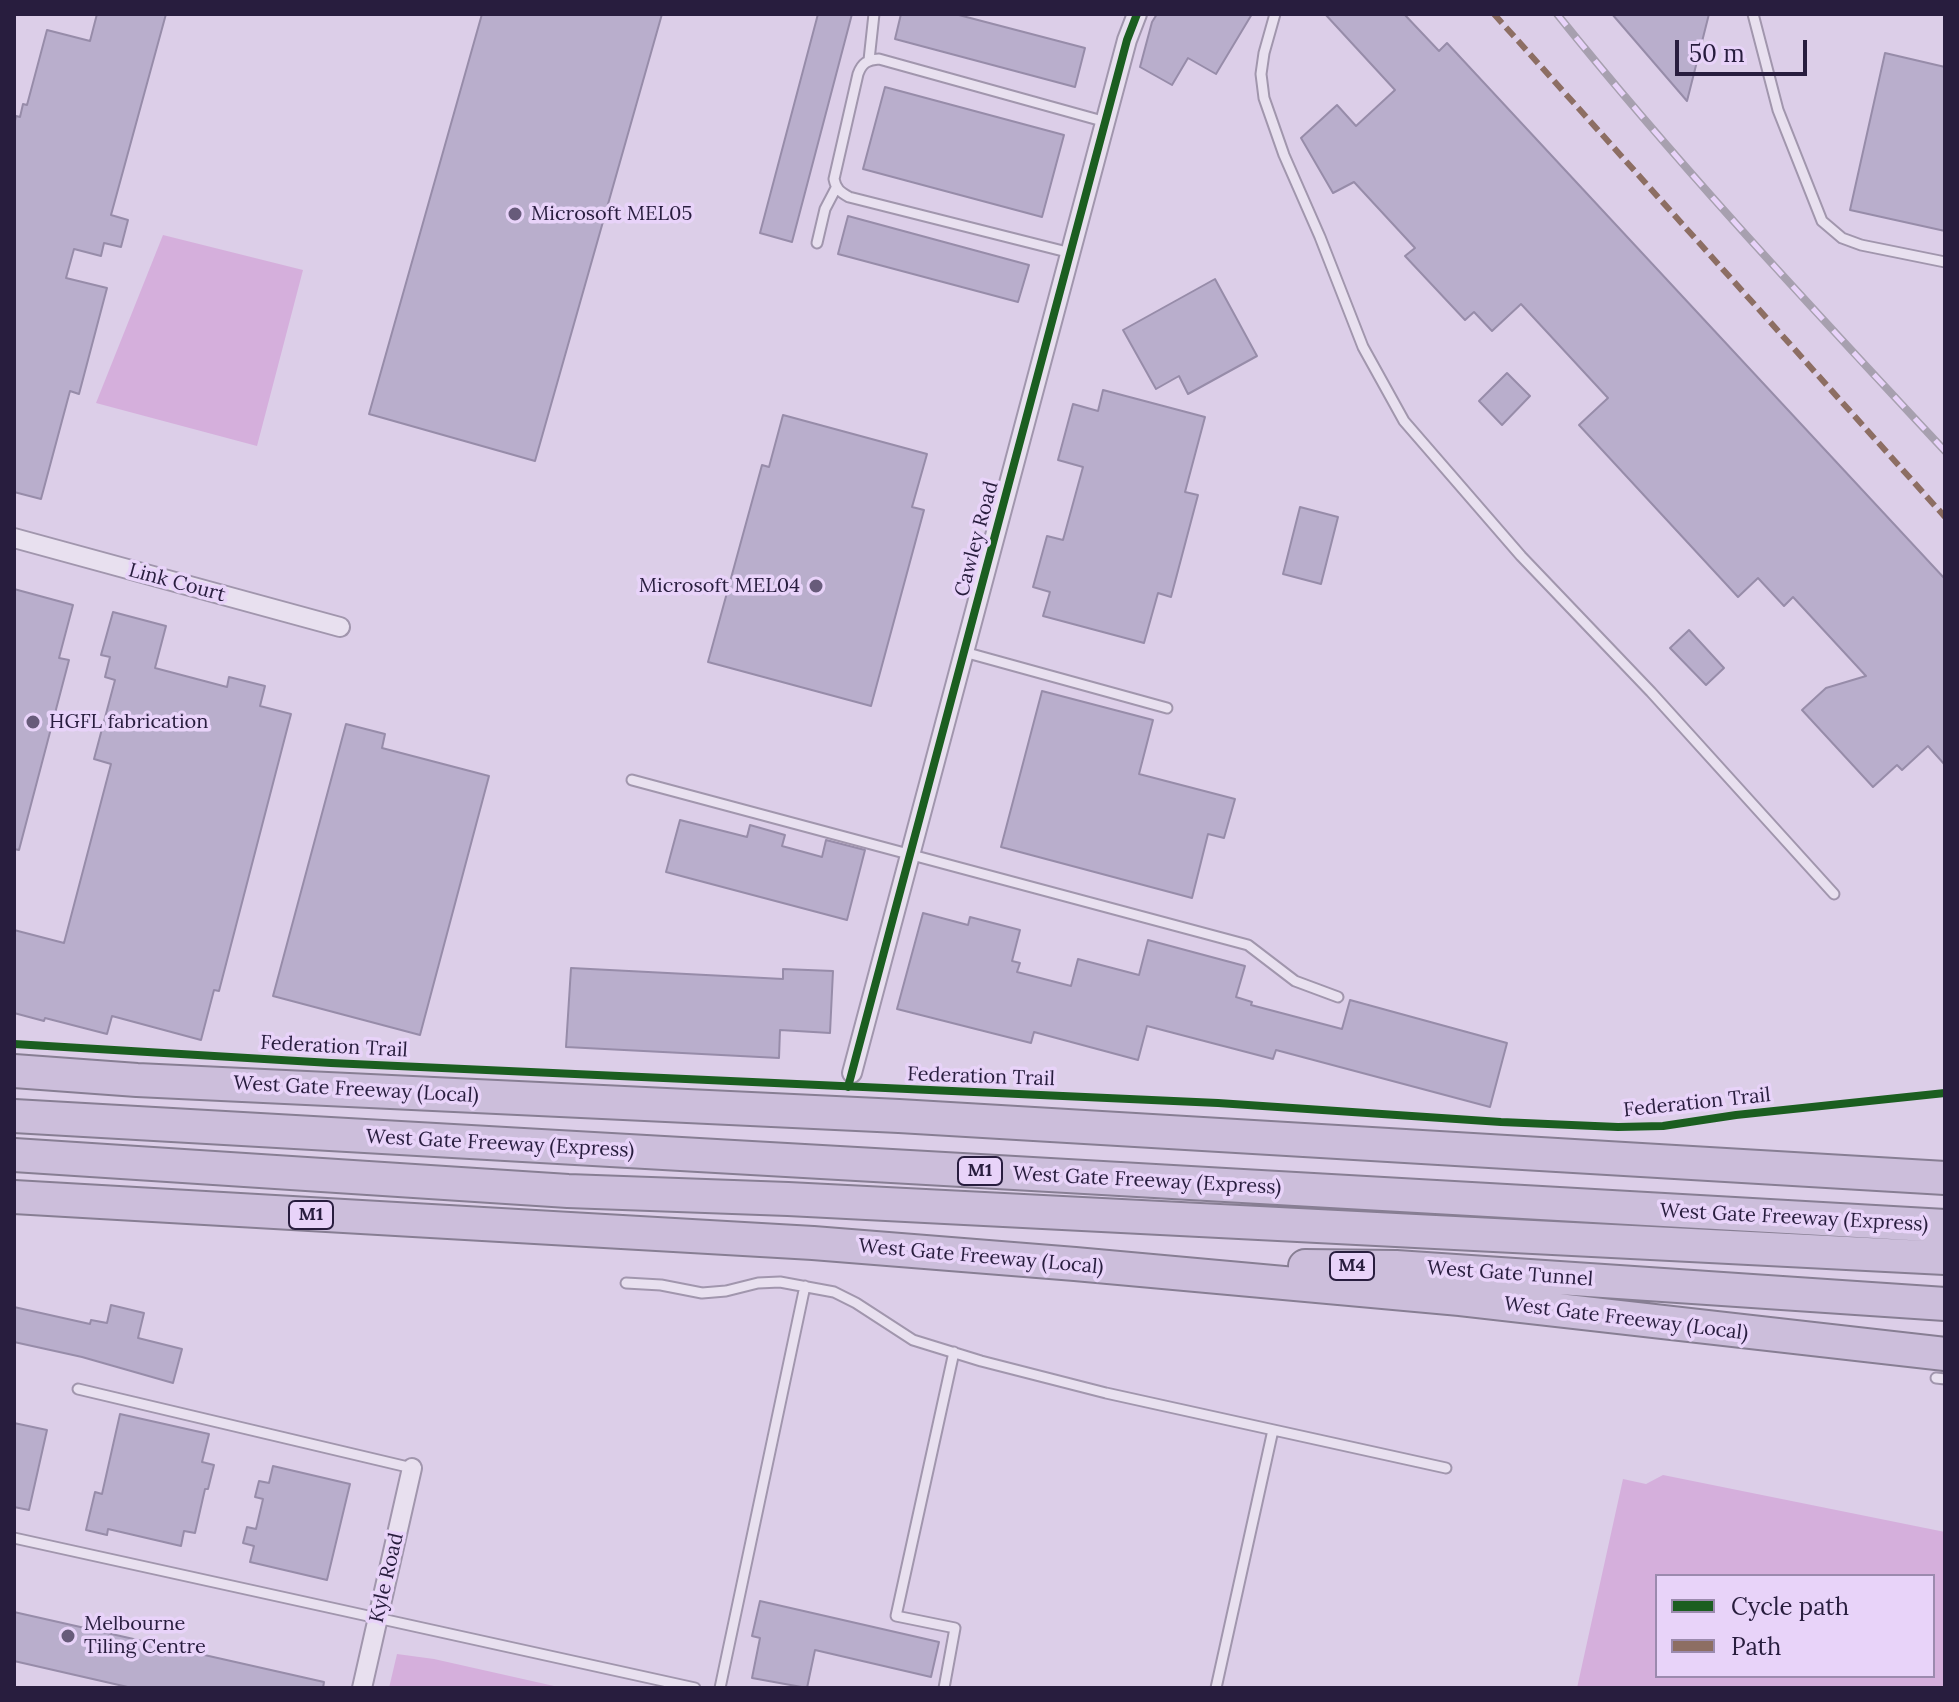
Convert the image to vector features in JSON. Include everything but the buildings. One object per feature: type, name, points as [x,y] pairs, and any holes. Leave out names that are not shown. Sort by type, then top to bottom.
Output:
[{"type":"highway","name":"West Gate Freeway (Local)","points":[[23,1071],[137,1080],[899,1116],[1945,1178]]},
{"type":"highway","name":"West Gate Freeway (Express)","points":[[14,1116],[1945,1226]]},
{"type":"highway","name":"West Gate Freeway (Express)","points":[[14,1155],[568,1191],[788,1199],[1945,1258]]},
{"type":"highway","name":"West Gate Freeway (Local)","points":[[14,1197],[813,1243],[1075,1264],[1460,1299],[1942,1371]]},
{"type":"highway","name":"West Gate Tunnel","points":[[1075,1264],[1396,1267],[1945,1304]]},
{"type":"street","name":"Cawley Road","points":[[852,1073],[1127,40],[1137,14]]},
{"type":"street","name":"Link Court","points":[[14,538],[340,627]]},
{"type":"street","name":"Kyle Road","points":[[362,1688],[412,1468]]},
{"type":"lane","points":[[869,60],[874,14]]},
{"type":"lane","points":[[1275,14],[1261,74],[1264,98],[1284,155],[1363,347],[1404,421],[1521,556],[1651,692],[1834,894]]},
{"type":"lane","points":[[1753,14],[1778,110],[1822,221],[1842,238],[1861,245],[1945,262]]},
{"type":"lane","points":[[817,243],[825,209],[836,188],[834,179],[858,74],[861,66],[869,60],[879,59],[1106,122]]},
{"type":"lane","points":[[836,188],[849,197],[1071,253]]},
{"type":"lane","points":[[964,652],[1167,708]]},
{"type":"lane","points":[[632,780],[1248,945],[1295,981],[1338,997]]},
{"type":"lane","points":[[626,1283],[661,1285],[702,1293],[780,1282],[834,1292],[913,1340],[954,1352],[1106,1393],[1446,1468]]},
{"type":"lane","points":[[720,1688],[805,1286]]},
{"type":"lane","points":[[944,1688],[955,1628],[896,1616],[954,1352]]},
{"type":"lane","points":[[78,1389],[412,1468]]},
{"type":"lane","points":[[1216,1688],[1273,1430]]},
{"type":"lane","points":[[14,1538],[695,1688]]},
{"type":"shaded area","points":[[163,235],[303,270],[257,446],[96,403]]},
{"type":"shaded area","points":[[1663,1475],[1945,1532],[1945,1688],[1577,1688],[1623,1479],[1646,1484]]},
{"type":"shaded area","points":[[397,1654],[434,1659],[563,1688],[389,1688]]},
{"type":"railway","points":[[1557,14],[1698,181],[1945,451]]},
{"type":"marked path","points":[[1494,14],[1945,517]]},
{"type":"cycle path","points":[[848,1087],[1127,40],[1137,14]]},
{"type":"cycle path","name":"Federation Trail","points":[[14,1044],[331,1063],[1218,1103],[1618,1127],[1663,1126],[1736,1115],[1945,1093]]},
{"type":"place","name":"Microsoft MEL05","points":[[515,214]]},
{"type":"place","name":"Microsoft MEL04","points":[[816,586]]},
{"type":"place","name":"HGFL fabrication","points":[[33,722]]},
{"type":"place","name":"Melbourne Tiling Centre","points":[[68,1636]]}]
